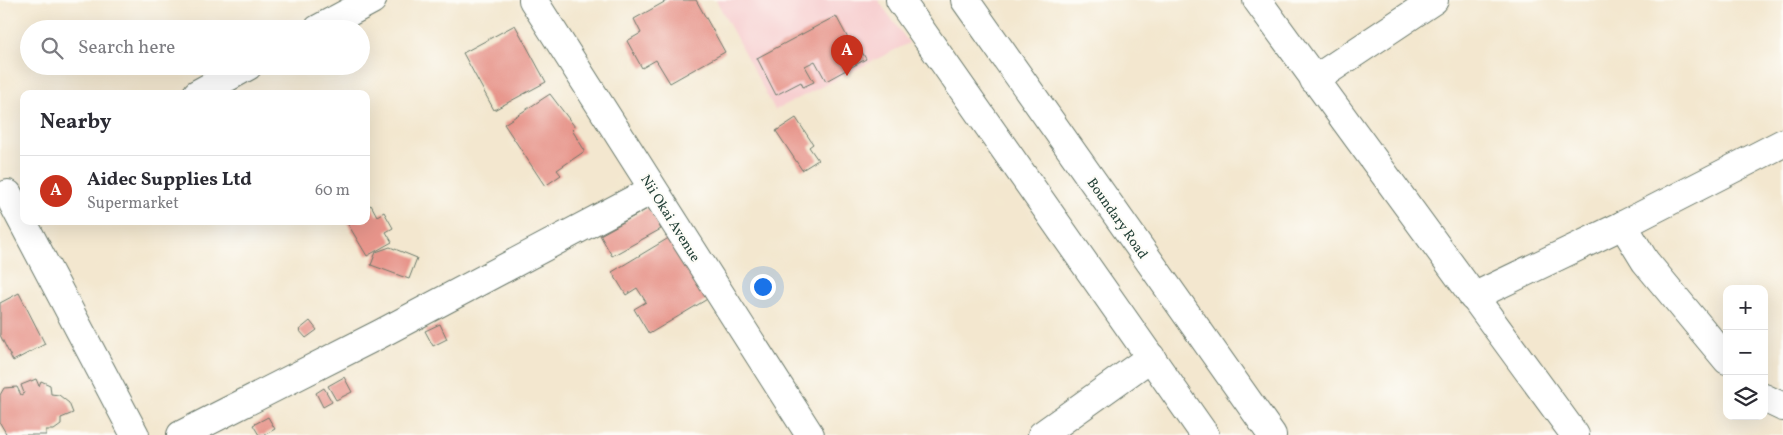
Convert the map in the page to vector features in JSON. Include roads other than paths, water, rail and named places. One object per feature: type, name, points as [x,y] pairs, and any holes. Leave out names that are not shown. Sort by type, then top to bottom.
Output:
[{"type":"street","points":[[335,20],[372,0]]},
{"type":"street","name":"Nii Okai Avenue","points":[[533,0],[652,190],[798,432]]},
{"type":"street","points":[[900,0],[1205,435]]},
{"type":"street","name":"Boundary Road","points":[[964,0],[1272,435]]},
{"type":"street","points":[[1257,0],[1575,435]]},
{"type":"street","points":[[1314,80],[1434,0]]},
{"type":"street","points":[[203,90],[231,75]]},
{"type":"street","points":[[1473,297],[1622,225],[1783,143]]},
{"type":"street","points":[[181,435],[380,334],[652,190]]},
{"type":"street","points":[[11,193],[20,210]]},
{"type":"street","points":[[28,225],[136,435]]},
{"type":"street","points":[[1622,225],[1645,261],[1723,355]]},
{"type":"street","points":[[1042,435],[1151,357]]},
{"type":"street","points":[[1768,400],[1783,407]]},
{"type":"place","name":"Aidec Supplies Ltd","points":[[847,76]]}]
